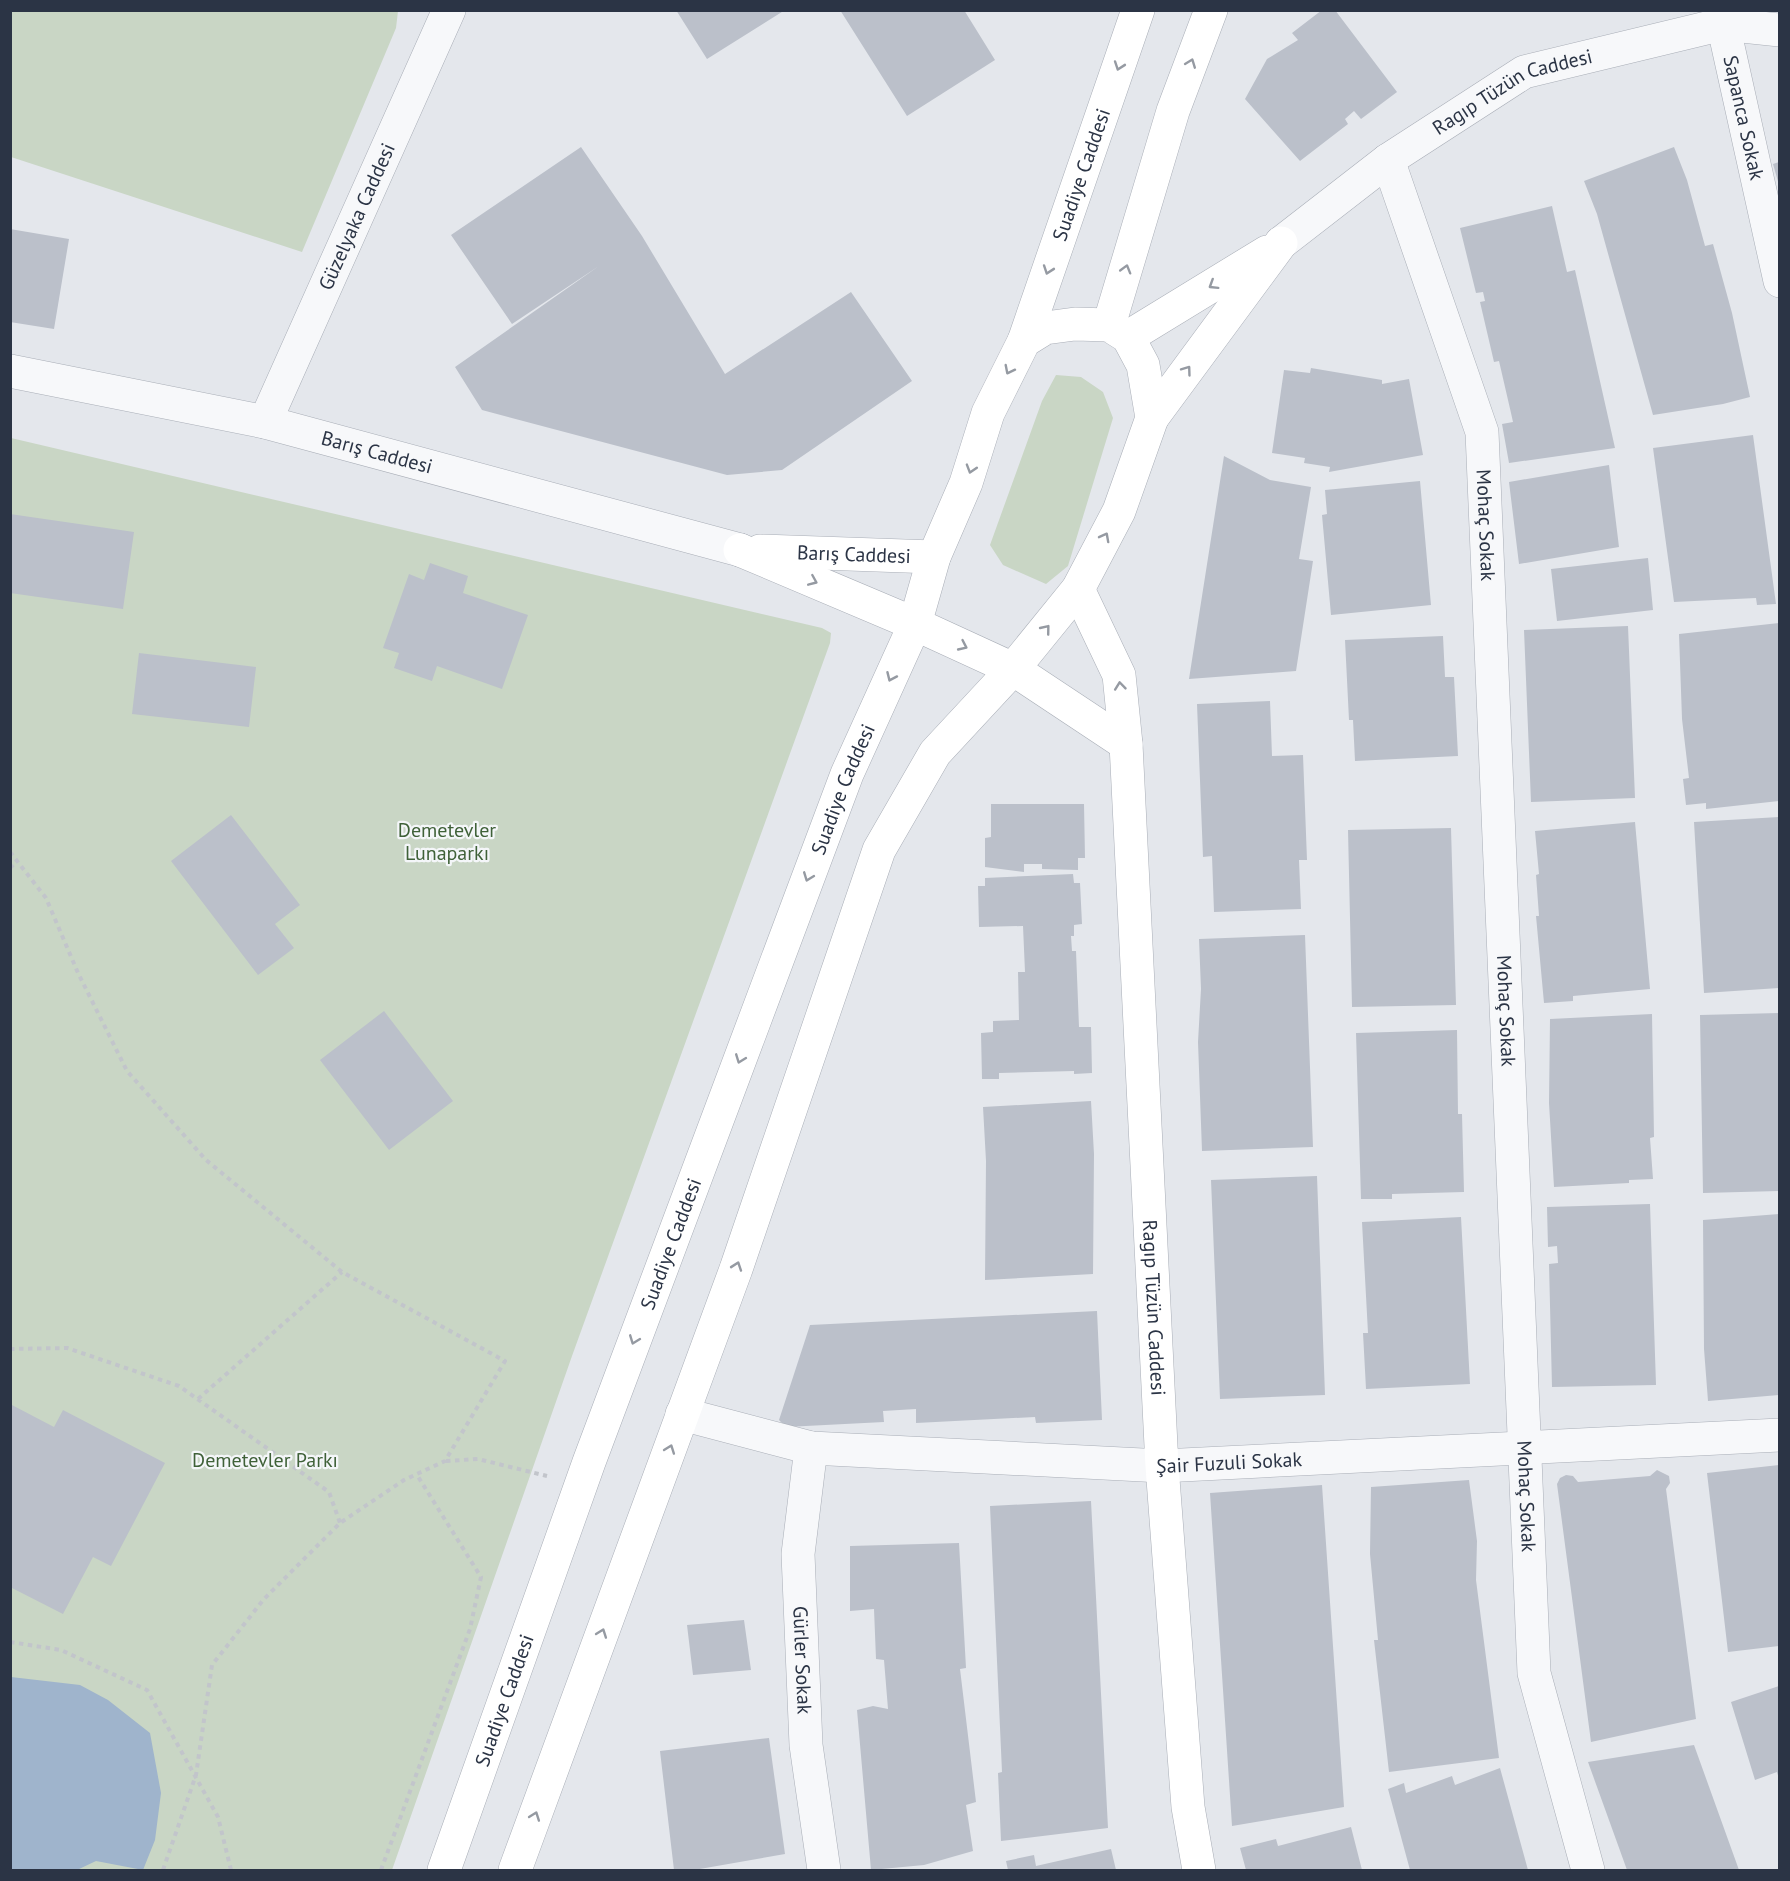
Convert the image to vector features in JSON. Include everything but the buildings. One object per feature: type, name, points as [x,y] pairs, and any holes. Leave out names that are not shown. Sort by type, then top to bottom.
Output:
[{"type":"main road","name":"Suadiye Caddesi","points":[[444,1870],[582,1485],[847,774],[915,624],[934,557],[966,483],[988,413],[1024,341],[1138,10]]},
{"type":"main road","points":[[1119,331],[1173,111],[1211,10]]},
{"type":"main road","name":"Ragıp Tüzün Caddesi","points":[[1119,331],[1281,243]]},
{"type":"main road","name":"Ragıp Tüzün Caddesi","points":[[1152,418],[1281,243]]},
{"type":"main road","points":[[515,1870],[736,1269],[879,850],[935,753],[1013,669],[1078,589],[1119,511],[1152,418],[1143,364],[1119,331],[1075,324],[1045,328],[1024,341]]},
{"type":"main road","name":"Barış Caddesi","points":[[740,550],[934,557]]},
{"type":"main road","name":"Barış Caddesi","points":[[740,550],[915,624]]},
{"type":"main road","name":"Ragıp Tüzün Caddesi","points":[[1078,589],[1119,675],[1126,744],[1162,1466],[1188,1807],[1199,1870]]},
{"type":"main road","points":[[915,624],[1013,669],[1126,744]]},
{"type":"street","name":"Güzelyaka Caddesi","points":[[265,422],[449,10]]},
{"type":"street","name":"Ragıp Tüzün Caddesi","points":[[1281,243],[1388,160],[1524,72],[1723,24],[1779,30]]},
{"type":"street","name":"Sapanca Sokak","points":[[1723,24],[1779,281]]},
{"type":"street","name":"Mohaç Sokak","points":[[1388,160],[1482,432],[1534,1673],[1588,1870]]},
{"type":"street","name":"Barış Caddesi","points":[[10,371],[265,422],[740,550]]},
{"type":"street","name":"Şair Fuzuli Sokak","points":[[682,1414],[811,1448],[1162,1466],[1779,1435]]},
{"type":"street","name":"Gürler Sokak","points":[[811,1448],[798,1554],[806,1745],[824,1870]]},
{"type":"path","points":[[10,852],[46,898],[78,974],[127,1071],[206,1160],[342,1272],[505,1360],[445,1461]]},
{"type":"path","points":[[10,868],[18,861]]},
{"type":"path","points":[[198,1399],[342,1272]]},
{"type":"path","points":[[10,1349],[67,1348],[179,1386],[329,1492],[340,1523]]},
{"type":"path","points":[[163,1870],[196,1775],[212,1665],[264,1599],[340,1523],[417,1474],[445,1461],[478,1459],[582,1485]]},
{"type":"path","points":[[381,1870],[470,1629],[481,1577],[417,1474]]},
{"type":"path","points":[[10,1642],[60,1650],[147,1690],[218,1817],[231,1870]]},
{"type":"green space","points":[[11,10],[398,11],[396,28],[302,252],[11,157]]},
{"type":"green space","points":[[1056,375],[1081,377],[1103,392],[1113,418],[1068,566],[1046,584],[1003,565],[990,545],[1042,401]]},
{"type":"green space","points":[[11,438],[822,628],[831,633],[830,643],[572,1356],[392,1870],[11,1870]]},
{"type":"water","points":[[11,1677],[80,1685],[108,1700],[150,1733],[161,1793],[155,1840],[143,1870],[96,1861],[77,1870],[11,1870]]},
{"type":"park label","name":"Demetevler Lunaparkı","points":[[447,842]]},
{"type":"park label","name":"Demetevler Parkı","points":[[265,1460]]}]
